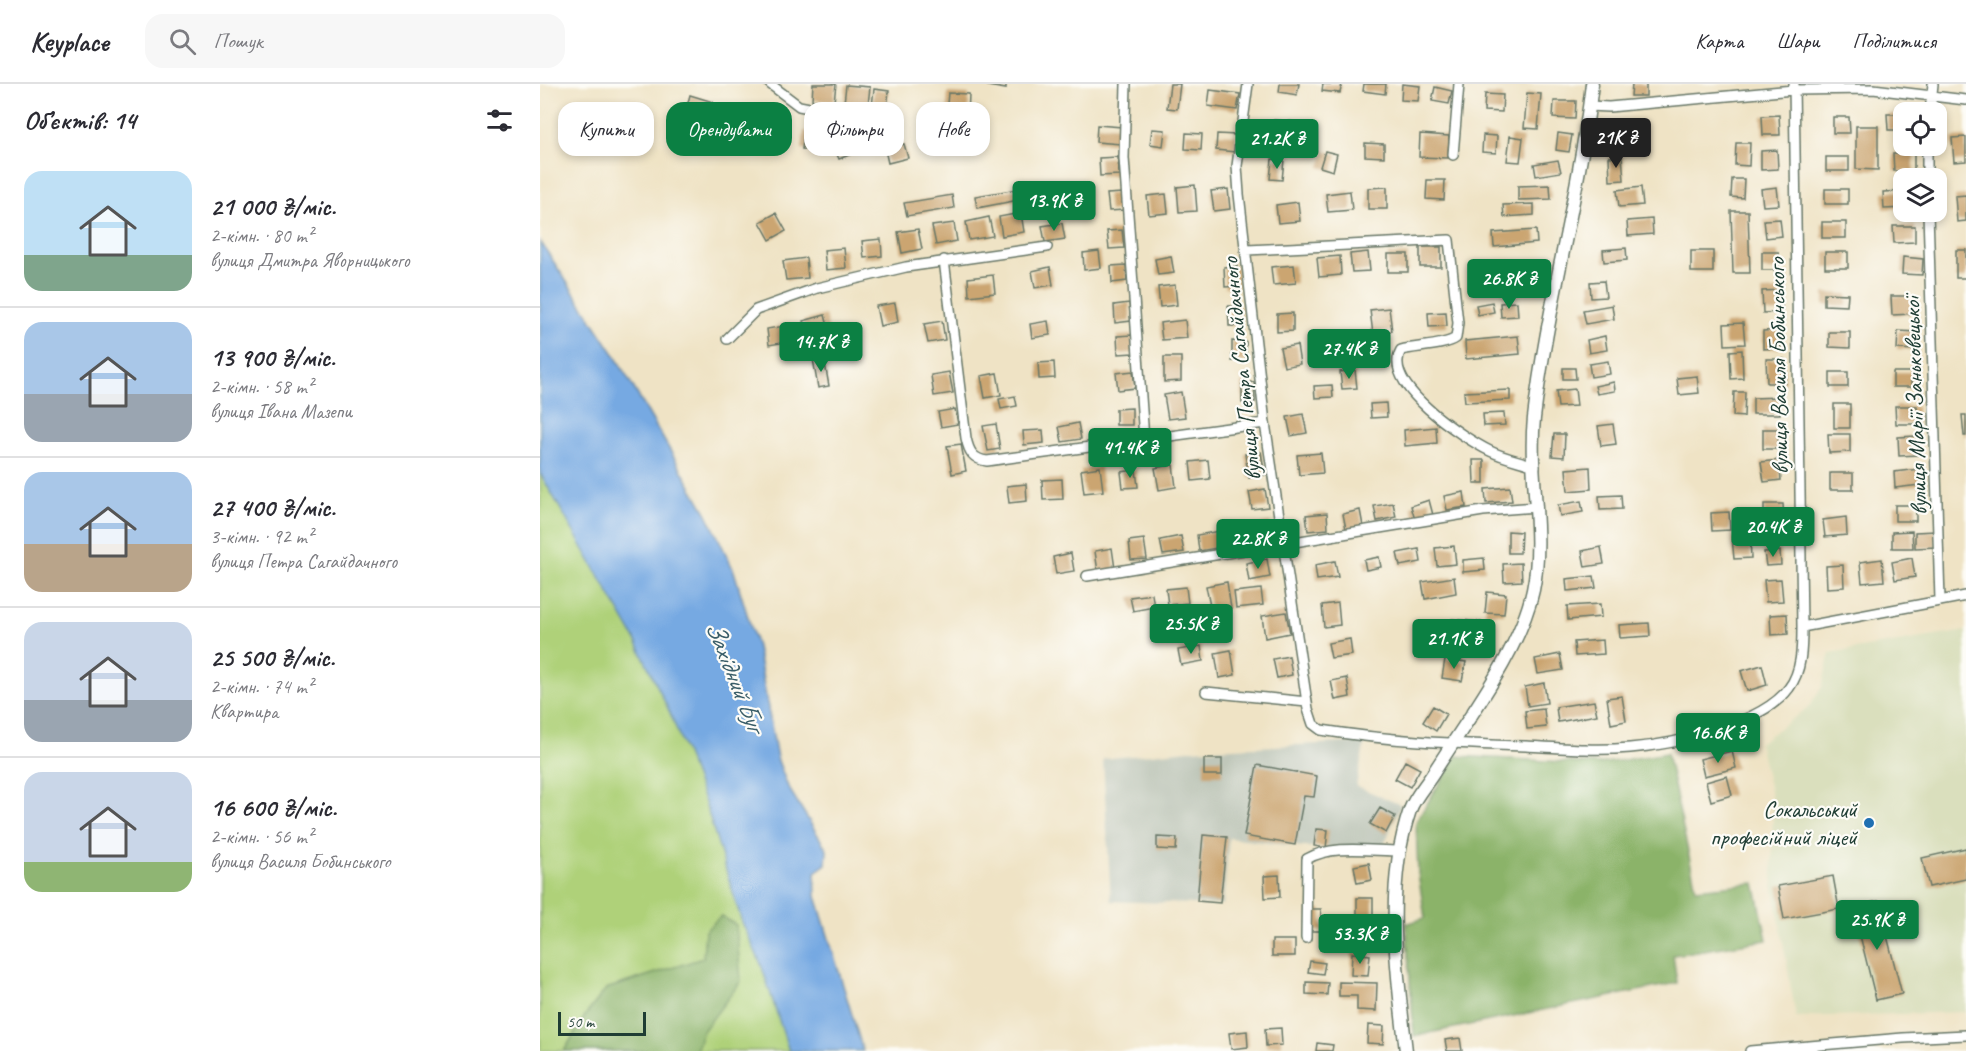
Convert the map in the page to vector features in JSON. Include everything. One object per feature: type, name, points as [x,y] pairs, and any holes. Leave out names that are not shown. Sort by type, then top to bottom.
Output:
[{"type":"street","points":[[770,84],[799,106],[804,107]]},
{"type":"street","points":[[1126,84],[1124,158],[1144,439]]},
{"type":"street","name":"вулиця Петра Сагайдачного","points":[[1248,84],[1237,166],[1265,423],[1307,702],[1313,724],[1321,730],[1451,743]]},
{"type":"street","points":[[1453,154],[1459,84]]},
{"type":"street","points":[[1406,1051],[1395,929],[1395,885],[1400,851],[1410,808],[1503,663],[1526,616],[1538,564],[1533,423],[1541,362],[1582,162],[1592,84]]},
{"type":"street","points":[[1931,102],[1933,84]]},
{"type":"street","points":[[1589,106],[1621,106],[1794,87],[1873,89],[1966,100]]},
{"type":"street","name":"вулиця Василя Бобинського","points":[[1451,743],[1632,748],[1726,728],[1777,701],[1796,677],[1802,650],[1802,627],[1794,87]]},
{"type":"street","name":"вулиця Марії Заньковецької","points":[[1928,222],[1940,600]]},
{"type":"street","points":[[1247,250],[1449,240],[1458,323],[1456,338],[1450,342],[1422,344],[1401,350],[1398,364],[1401,379],[1418,399],[1467,438],[1492,452],[1535,466]]},
{"type":"street","points":[[727,339],[756,310],[790,296],[855,278],[944,260],[1047,247]]},
{"type":"street","points":[[944,260],[966,438],[968,449],[974,457],[987,461],[1265,423]]},
{"type":"street","points":[[1087,576],[1483,511],[1537,507]]},
{"type":"street","points":[[1802,627],[1966,596]]},
{"type":"street","points":[[1206,692],[1307,702]]},
{"type":"street","points":[[1306,938],[1307,860],[1319,852],[1400,851]]},
{"type":"street","points":[[1750,1051],[1966,1035]]},
{"type":"shaded area","name":"Сокальський професійний ліцей","points":[[1966,631],[1966,1012],[1796,1017],[1772,878],[1773,803],[1759,743],[1809,707],[1822,687],[1830,653]]},
{"type":"shaded area","points":[[1365,742],[1356,786],[1401,805],[1383,847],[1304,847],[1229,838],[1223,905],[1111,901],[1103,759],[1189,750]]},
{"type":"green space","points":[[540,378],[813,1051],[540,1051]]},
{"type":"green space","points":[[1667,753],[1696,889],[1755,883],[1767,940],[1673,955],[1677,983],[1414,1036],[1406,924],[1425,918],[1418,873],[1416,822],[1456,756],[1599,764]]},
{"type":"green space","points":[[721,916],[736,925],[741,981],[703,1031],[696,1051],[564,1051],[585,1016],[606,989],[703,958],[705,931]]},
{"type":"water","name":"Західний Буг","points":[[540,241],[614,354],[707,514],[734,571],[757,647],[777,758],[788,787],[827,850],[826,864],[815,872],[816,896],[863,1051],[789,1051],[761,964],[742,922],[706,805],[671,715],[634,637],[540,473]]},
{"type":"building","points":[[813,84],[836,84],[834,102],[812,100]]},
{"type":"building","points":[[988,84],[1006,84],[1006,89],[988,86]]},
{"type":"building","points":[[1170,84],[1180,84],[1177,109],[1167,108]]},
{"type":"building","points":[[1280,84],[1299,84],[1297,95],[1279,92]]},
{"type":"building","points":[[1323,84],[1342,84],[1340,93],[1322,91]]},
{"type":"building","points":[[1364,84],[1386,84],[1385,94],[1363,91]]},
{"type":"building","points":[[1402,84],[1420,86],[1418,101],[1401,100]]},
{"type":"building","points":[[1632,84],[1646,84],[1646,96],[1631,96]]},
{"type":"building","points":[[846,85],[870,87],[868,102],[844,102]]},
{"type":"building","points":[[1435,87],[1452,91],[1449,104],[1432,101]]},
{"type":"building","points":[[874,89],[889,91],[888,102],[872,102]]},
{"type":"building","points":[[1210,90],[1240,94],[1237,110],[1208,106]]},
{"type":"building","points":[[948,93],[969,94],[969,102],[947,102]]},
{"type":"building","points":[[1527,93],[1541,94],[1538,129],[1524,128]]},
{"type":"building","points":[[1485,94],[1503,95],[1502,112],[1484,111]]},
{"type":"building","points":[[690,95],[713,102],[688,102]]},
{"type":"building","points":[[1554,101],[1576,101],[1575,119],[1553,118]]},
{"type":"building","points":[[1887,114],[1893,114],[1893,130],[1888,130]]},
{"type":"building","points":[[1779,115],[1780,135],[1763,135],[1762,116]]},
{"type":"building","points":[[1833,117],[1849,117],[1850,133],[1833,133]]},
{"type":"building","points":[[1274,120],[1296,122],[1294,141],[1273,140]]},
{"type":"building","points":[[1097,125],[1122,127],[1121,144],[1096,142]]},
{"type":"building","points":[[1613,126],[1632,126],[1630,149],[1612,148]]},
{"type":"building","points":[[1856,126],[1878,126],[1878,170],[1856,169]]},
{"type":"building","points":[[1152,129],[1165,130],[1163,146],[1150,144]]},
{"type":"building","points":[[1186,133],[1202,134],[1201,150],[1185,149]]},
{"type":"building","points":[[1558,133],[1572,135],[1569,152],[1556,150]]},
{"type":"building","points":[[1217,134],[1236,135],[1235,152],[1216,150]]},
{"type":"building","points":[[1420,134],[1449,136],[1448,158],[1419,157]]},
{"type":"building","points":[[1483,135],[1497,136],[1496,153],[1482,152]]},
{"type":"building","points":[[1510,136],[1523,138],[1520,162],[1507,161]]},
{"type":"building","points":[[1966,137],[1966,161],[1954,162],[1952,138]]},
{"type":"building","points":[[1365,143],[1384,144],[1384,157],[1365,156]]},
{"type":"building","points":[[1736,143],[1750,143],[1749,166],[1735,165]]},
{"type":"building","points":[[904,144],[908,158],[888,163],[886,156],[904,156]]},
{"type":"building","points":[[1777,150],[1778,169],[1761,170],[1761,151]]},
{"type":"building","points":[[1325,151],[1337,154],[1333,171],[1320,167]]},
{"type":"building","points":[[1622,156],[1624,180],[1610,181],[1609,157]]},
{"type":"building","points":[[1893,156],[1914,156],[1914,168],[1894,168]]},
{"type":"building","points":[[1118,157],[1119,175],[1100,176],[1099,158]]},
{"type":"building","points":[[1826,157],[1849,157],[1849,171],[1826,171]]},
{"type":"building","points":[[1272,159],[1284,160],[1282,180],[1270,179]]},
{"type":"building","points":[[1558,160],[1561,172],[1536,176],[1534,164]]},
{"type":"building","points":[[1732,179],[1744,179],[1743,198],[1731,197]]},
{"type":"building","points":[[1427,180],[1445,180],[1444,200],[1426,199]]},
{"type":"building","points":[[1195,185],[1197,211],[1179,212],[1177,187]]},
{"type":"building","points":[[1550,185],[1551,199],[1518,200],[1518,186]]},
{"type":"building","points":[[1387,187],[1387,209],[1368,209],[1368,188]]},
{"type":"building","points":[[1641,187],[1643,205],[1619,207],[1617,190]]},
{"type":"building","points":[[1777,187],[1779,205],[1763,206],[1761,189]]},
{"type":"building","points":[[1017,189],[1019,200],[977,208],[975,196]]},
{"type":"building","points":[[1228,189],[1230,209],[1214,211],[1211,191]]},
{"type":"building","points":[[1825,189],[1848,189],[1848,204],[1825,204]]},
{"type":"building","points":[[1350,191],[1352,210],[1328,212],[1326,194]]},
{"type":"building","points":[[1883,192],[1893,192],[1893,209],[1884,209]]},
{"type":"building","points":[[1122,193],[1124,210],[1109,211],[1107,194]]},
{"type":"building","points":[[1166,194],[1168,213],[1149,215],[1147,196]]},
{"type":"building","points":[[952,195],[954,208],[907,216],[904,203]]},
{"type":"building","points":[[1966,195],[1966,221],[1957,222],[1955,196]]},
{"type":"building","points":[[1298,202],[1300,221],[1278,223],[1276,205]]},
{"type":"building","points":[[1534,204],[1534,215],[1504,217],[1503,205]]},
{"type":"building","points":[[1731,211],[1748,211],[1750,273],[1733,273]]},
{"type":"building","points":[[776,213],[786,231],[770,240],[760,222]]},
{"type":"building","points":[[1021,213],[1024,232],[1002,236],[999,217]]},
{"type":"building","points":[[989,217],[993,236],[969,240],[966,222]]},
{"type":"building","points":[[1652,219],[1653,234],[1628,236],[1627,221]]},
{"type":"building","points":[[1780,219],[1782,236],[1766,238],[1764,220]]},
{"type":"building","points":[[1822,222],[1846,222],[1846,238],[1822,238]]},
{"type":"building","points":[[954,223],[957,241],[936,245],[932,226]]},
{"type":"building","points":[[1062,223],[1065,239],[1045,242],[1042,226]]},
{"type":"building","points":[[1893,226],[1915,226],[1915,242],[1894,243]]},
{"type":"building","points":[[918,229],[922,249],[902,253],[898,232]]},
{"type":"building","points":[[1122,230],[1124,248],[1109,249],[1107,231]]},
{"type":"building","points":[[1536,230],[1537,243],[1494,247],[1493,233]]},
{"type":"building","points":[[881,239],[882,256],[864,258],[862,241]]},
{"type":"building","points":[[1420,247],[1441,247],[1441,267],[1420,267]]},
{"type":"building","points":[[844,248],[846,268],[826,270],[824,250]]},
{"type":"building","points":[[1626,248],[1627,260],[1604,262],[1603,250]]},
{"type":"building","points":[[1956,250],[1966,250],[1966,278],[1956,278]]},
{"type":"building","points":[[1099,251],[1101,268],[1084,270],[1083,253]]},
{"type":"building","points":[[1691,251],[1713,251],[1713,272],[1691,272]]},
{"type":"building","points":[[1368,252],[1370,271],[1352,272],[1350,254]]},
{"type":"building","points":[[1762,252],[1778,252],[1779,270],[1762,270]]},
{"type":"building","points":[[1825,252],[1848,252],[1848,268],[1825,268]]},
{"type":"building","points":[[1388,254],[1408,254],[1408,272],[1388,272]]},
{"type":"building","points":[[1171,256],[1174,273],[1158,275],[1155,259]]},
{"type":"building","points":[[1340,256],[1341,275],[1319,277],[1317,258]]},
{"type":"building","points":[[1903,257],[1923,259],[1922,275],[1902,274]]},
{"type":"building","points":[[806,258],[808,278],[786,280],[783,261]]},
{"type":"building","points":[[1532,264],[1534,286],[1508,288],[1506,265]]},
{"type":"building","points":[[1126,265],[1127,281],[1112,283],[1111,266]]},
{"type":"building","points":[[1294,265],[1296,283],[1273,285],[1271,267]]},
{"type":"building","points":[[1237,266],[1238,286],[1225,287],[1224,267]]},
{"type":"building","points":[[1050,267],[1053,285],[1035,288],[1032,271]]},
{"type":"building","points":[[993,275],[995,293],[969,296],[968,278]]},
{"type":"building","points":[[1604,281],[1606,297],[1591,298],[1590,282]]},
{"type":"building","points":[[1175,285],[1177,305],[1160,307],[1158,287]]},
{"type":"building","points":[[1781,290],[1782,312],[1763,313],[1762,291]]},
{"type":"building","points":[[1824,293],[1848,294],[1847,306],[1824,305]]},
{"type":"building","points":[[1891,296],[1913,296],[1913,314],[1892,315]]},
{"type":"building","points":[[1492,302],[1494,312],[1478,315],[1476,305]]},
{"type":"building","points":[[1517,302],[1518,316],[1501,317],[1500,303]]},
{"type":"building","points":[[895,303],[898,322],[880,326],[876,306]]},
{"type":"building","points":[[1129,303],[1131,321],[1115,323],[1114,305]]},
{"type":"building","points":[[1612,305],[1614,319],[1586,324],[1583,310]]},
{"type":"building","points":[[1228,306],[1240,306],[1241,326],[1229,326]]},
{"type":"building","points":[[1389,308],[1392,331],[1373,334],[1370,310]]},
{"type":"building","points":[[1446,312],[1447,326],[1429,327],[1428,313]]},
{"type":"building","points":[[1293,313],[1293,331],[1277,332],[1277,314]]},
{"type":"building","points":[[825,315],[829,330],[807,336],[803,321]]},
{"type":"building","points":[[1185,320],[1187,338],[1162,340],[1160,323]]},
{"type":"building","points":[[942,321],[945,340],[928,343],[924,324]]},
{"type":"building","points":[[1048,321],[1050,335],[1032,338],[1030,324]]},
{"type":"building","points":[[1743,323],[1745,344],[1725,345],[1724,324]]},
{"type":"building","points":[[784,326],[787,342],[769,345],[767,329]]},
{"type":"building","points":[[1780,330],[1781,348],[1763,349],[1763,331]]},
{"type":"building","points":[[1898,331],[1918,332],[1918,350],[1897,349]]},
{"type":"building","points":[[1829,332],[1850,332],[1850,348],[1829,347]]},
{"type":"building","points":[[1132,335],[1134,353],[1118,354],[1117,336]]},
{"type":"building","points":[[1518,336],[1520,354],[1466,359],[1465,341]]},
{"type":"building","points":[[1605,336],[1607,350],[1589,353],[1587,340]]},
{"type":"building","points":[[1232,341],[1246,342],[1246,362],[1232,361]]},
{"type":"building","points":[[1381,342],[1383,357],[1370,360],[1367,344]]},
{"type":"building","points":[[1297,345],[1300,364],[1284,367],[1280,348]]},
{"type":"building","points":[[1742,350],[1743,378],[1731,379],[1730,351]]},
{"type":"building","points":[[1164,357],[1181,357],[1181,381],[1164,382]]},
{"type":"building","points":[[824,358],[829,386],[818,388],[813,359]]},
{"type":"building","points":[[1766,359],[1784,359],[1785,383],[1767,383]]},
{"type":"building","points":[[1608,361],[1610,374],[1591,377],[1589,364]]},
{"type":"building","points":[[1054,362],[1055,378],[1039,379],[1038,363]]},
{"type":"building","points":[[1563,368],[1575,368],[1576,379],[1563,379]]},
{"type":"building","points":[[1355,370],[1357,388],[1342,389],[1340,372]]},
{"type":"building","points":[[1133,371],[1135,388],[1118,390],[1116,373]]},
{"type":"building","points":[[949,372],[953,393],[934,396],[931,375]]},
{"type":"building","points":[[1830,372],[1848,372],[1848,387],[1830,387]]},
{"type":"building","points":[[1893,372],[1911,372],[1911,387],[1893,387]]},
{"type":"building","points":[[997,373],[1001,395],[985,398],[981,376]]},
{"type":"building","points":[[1697,376],[1699,393],[1679,395],[1677,378]]},
{"type":"building","points":[[1254,382],[1255,402],[1242,403],[1242,383]]},
{"type":"building","points":[[1614,382],[1615,391],[1597,394],[1595,386]]},
{"type":"building","points":[[1332,385],[1333,397],[1315,398],[1314,386]]},
{"type":"building","points":[[1575,389],[1577,406],[1558,407],[1556,391]]},
{"type":"building","points":[[1510,390],[1510,400],[1465,402],[1464,392]]},
{"type":"building","points":[[1181,392],[1185,417],[1168,419],[1164,395]]},
{"type":"building","points":[[1734,392],[1745,392],[1744,417],[1733,416]]},
{"type":"building","points":[[1015,396],[1017,406],[1001,409],[999,399]]},
{"type":"building","points":[[1780,397],[1780,414],[1753,414],[1753,398]]},
{"type":"building","points":[[1386,403],[1387,417],[1371,418],[1370,404]]},
{"type":"building","points":[[1834,404],[1850,404],[1850,428],[1834,428]]},
{"type":"building","points":[[1895,406],[1917,406],[1918,424],[1896,424]]},
{"type":"building","points":[[1132,408],[1132,425],[1116,425],[1116,409]]},
{"type":"building","points":[[955,409],[958,424],[941,427],[938,412]]},
{"type":"building","points":[[1504,413],[1505,425],[1484,426],[1483,414]]},
{"type":"building","points":[[1303,414],[1307,433],[1291,436],[1287,417]]},
{"type":"building","points":[[1962,415],[1966,415],[1966,436],[1964,436]]},
{"type":"building","points":[[1078,423],[1081,439],[1062,442],[1059,427]]},
{"type":"building","points":[[996,424],[1000,449],[988,451],[983,426]]},
{"type":"building","points":[[1613,424],[1616,444],[1601,446],[1598,426]]},
{"type":"building","points":[[1436,427],[1437,443],[1405,446],[1404,430]]},
{"type":"building","points":[[1763,429],[1779,429],[1778,449],[1763,449]]},
{"type":"building","points":[[1043,430],[1044,443],[1024,445],[1023,431]]},
{"type":"building","points":[[1554,434],[1565,434],[1564,457],[1552,456]]},
{"type":"building","points":[[1828,434],[1850,434],[1850,452],[1829,453]]},
{"type":"building","points":[[1917,436],[1918,455],[1899,456],[1898,437]]},
{"type":"building","points":[[961,444],[966,471],[952,474],[947,446]]},
{"type":"building","points":[[1261,452],[1265,475],[1249,478],[1245,454]]},
{"type":"building","points":[[1321,453],[1323,473],[1299,475],[1297,455]]},
{"type":"building","points":[[1208,460],[1210,479],[1192,481],[1190,462]]},
{"type":"building","points":[[1473,460],[1484,460],[1484,483],[1474,483]]},
{"type":"building","points":[[1779,460],[1781,480],[1764,482],[1761,462]]},
{"type":"building","points":[[1173,465],[1176,487],[1159,490],[1155,468]]},
{"type":"building","points":[[1100,467],[1103,491],[1084,493],[1081,470]]},
{"type":"building","points":[[1590,467],[1591,489],[1568,491],[1566,469]]},
{"type":"building","points":[[1919,469],[1920,485],[1895,488],[1894,472]]},
{"type":"building","points":[[1136,470],[1138,487],[1123,488],[1121,472]]},
{"type":"building","points":[[1830,473],[1853,473],[1853,490],[1830,490]]},
{"type":"building","points":[[1062,479],[1063,499],[1043,500],[1042,480]]},
{"type":"building","points":[[1026,484],[1027,501],[1009,503],[1007,486]]},
{"type":"building","points":[[1510,487],[1512,501],[1486,503],[1485,489]]},
{"type":"building","points":[[1265,489],[1268,507],[1252,509],[1249,492]]},
{"type":"building","points":[[1464,492],[1466,507],[1447,510],[1444,496]]},
{"type":"building","points":[[1621,495],[1622,509],[1600,510],[1599,496]]},
{"type":"building","points":[[1429,500],[1433,515],[1415,520],[1411,506]]},
{"type":"building","points":[[1581,501],[1583,512],[1560,516],[1558,505]]},
{"type":"building","points":[[1393,503],[1396,517],[1377,521],[1374,506]]},
{"type":"building","points":[[1764,504],[1783,504],[1784,522],[1764,522]]},
{"type":"building","points":[[1895,505],[1916,505],[1916,521],[1895,521]]},
{"type":"building","points":[[1360,510],[1363,526],[1346,529],[1343,514]]},
{"type":"building","points":[[1729,512],[1730,530],[1712,531],[1711,513]]},
{"type":"building","points":[[1327,513],[1328,529],[1308,531],[1306,515]]},
{"type":"building","points":[[1846,517],[1847,535],[1825,537],[1823,520]]},
{"type":"building","points":[[1270,522],[1272,536],[1251,540],[1249,526]]},
{"type":"building","points":[[1219,531],[1222,547],[1199,551],[1197,535]]},
{"type":"building","points":[[1508,531],[1521,532],[1520,553],[1508,553]]},
{"type":"building","points":[[1912,531],[1913,548],[1892,548],[1892,532]]},
{"type":"building","points":[[1936,531],[1936,547],[1915,548],[1915,532]]},
{"type":"building","points":[[1181,536],[1184,552],[1163,555],[1160,540]]},
{"type":"building","points":[[1750,536],[1751,558],[1734,559],[1732,537]]},
{"type":"building","points":[[1144,539],[1147,559],[1131,560],[1129,541]]},
{"type":"building","points":[[1454,546],[1456,564],[1437,566],[1435,548]]},
{"type":"building","points":[[1601,547],[1604,564],[1585,567],[1582,551]]},
{"type":"building","points":[[1112,548],[1115,569],[1098,572],[1095,551]]},
{"type":"building","points":[[1419,549],[1421,562],[1400,566],[1397,553]]},
{"type":"building","points":[[1780,551],[1781,565],[1766,566],[1764,552]]},
{"type":"building","points":[[1071,553],[1074,571],[1056,574],[1053,557]]},
{"type":"building","points":[[1379,557],[1381,567],[1366,570],[1364,560]]},
{"type":"building","points":[[1484,558],[1485,570],[1463,572],[1463,560]]},
{"type":"building","points":[[1912,558],[1915,577],[1895,580],[1892,562]]},
{"type":"building","points":[[1267,559],[1270,577],[1249,581],[1246,563]]},
{"type":"building","points":[[1882,559],[1884,581],[1862,583],[1860,562]]},
{"type":"building","points":[[1335,561],[1338,577],[1317,580],[1315,565]]},
{"type":"building","points":[[1521,563],[1522,581],[1504,582],[1503,564]]},
{"type":"building","points":[[1843,565],[1844,587],[1827,588],[1826,566]]},
{"type":"building","points":[[1594,576],[1596,588],[1567,591],[1566,579]]},
{"type":"building","points":[[1454,577],[1456,593],[1425,599],[1422,582]]},
{"type":"building","points":[[1781,579],[1783,601],[1766,602],[1764,580]]},
{"type":"building","points":[[1227,582],[1231,608],[1211,611],[1206,586]]},
{"type":"building","points":[[1186,587],[1188,603],[1168,605],[1166,589]]},
{"type":"building","points":[[1261,589],[1263,605],[1236,608],[1234,592]]},
{"type":"building","points":[[1487,592],[1506,594],[1504,614],[1485,613]]},
{"type":"building","points":[[1152,594],[1154,607],[1133,611],[1130,597]]},
{"type":"building","points":[[1338,603],[1340,625],[1324,627],[1322,605]]},
{"type":"building","points":[[1600,604],[1601,617],[1568,620],[1567,606]]},
{"type":"building","points":[[1286,612],[1290,633],[1265,638],[1262,616]]},
{"type":"building","points":[[1787,614],[1788,634],[1771,635],[1770,615]]},
{"type":"building","points":[[1452,619],[1481,622],[1479,637],[1451,634]]},
{"type":"building","points":[[1649,623],[1650,636],[1620,638],[1619,625]]},
{"type":"building","points":[[1350,639],[1352,655],[1331,658],[1328,643]]},
{"type":"building","points":[[1603,640],[1604,654],[1575,656],[1574,642]]},
{"type":"building","points":[[1201,646],[1203,661],[1181,665],[1178,650]]},
{"type":"building","points":[[1231,650],[1235,675],[1219,678],[1215,653]]},
{"type":"building","points":[[1560,654],[1563,670],[1538,674],[1535,659]]},
{"type":"building","points":[[1289,656],[1292,675],[1277,678],[1273,659]]},
{"type":"building","points":[[1445,659],[1466,662],[1462,681],[1442,678]]},
{"type":"building","points":[[1762,665],[1767,685],[1747,691],[1741,671]]},
{"type":"building","points":[[1347,678],[1350,697],[1335,700],[1331,681]]},
{"type":"building","points":[[1544,683],[1547,703],[1528,706],[1525,687]]},
{"type":"building","points":[[1622,696],[1626,721],[1611,724],[1607,698]]},
{"type":"building","points":[[1594,701],[1597,715],[1558,722],[1556,707]]},
{"type":"building","points":[[1433,706],[1446,714],[1436,731],[1423,722]]},
{"type":"building","points":[[1544,709],[1546,727],[1527,729],[1525,711]]},
{"type":"building","points":[[1732,751],[1736,768],[1704,776],[1700,759]]},
{"type":"building","points":[[1204,759],[1222,759],[1222,775],[1204,775]]},
{"type":"building","points":[[1405,761],[1420,769],[1410,787],[1395,779]]},
{"type":"building","points":[[1257,765],[1317,776],[1314,797],[1304,796],[1295,845],[1244,836]]},
{"type":"building","points":[[1727,776],[1732,795],[1711,801],[1706,782]]},
{"type":"building","points":[[1380,808],[1395,816],[1386,833],[1370,824]]},
{"type":"building","points":[[1316,829],[1328,830],[1326,848],[1314,846]]},
{"type":"building","points":[[1203,835],[1227,837],[1220,903],[1197,901]]},
{"type":"building","points":[[1157,837],[1177,838],[1176,850],[1157,849]]},
{"type":"building","points":[[1966,848],[1966,879],[1929,887],[1922,858]]},
{"type":"building","points":[[1369,863],[1372,880],[1357,883],[1354,866]]},
{"type":"building","points":[[1279,875],[1280,897],[1265,898],[1264,876]]},
{"type":"building","points":[[1833,876],[1839,909],[1784,919],[1778,886]]},
{"type":"building","points":[[1357,898],[1373,898],[1373,920],[1357,920]]},
{"type":"building","points":[[1878,901],[1902,994],[1876,1000],[1853,907]]},
{"type":"building","points":[[1309,909],[1321,909],[1323,931],[1310,931]]},
{"type":"building","points":[[1332,927],[1357,928],[1356,944],[1331,943]]},
{"type":"building","points":[[1272,940],[1295,940],[1295,956],[1272,956]]},
{"type":"building","points":[[1352,953],[1370,955],[1368,976],[1351,975]]},
{"type":"building","points":[[1310,961],[1325,963],[1323,974],[1308,972]]},
{"type":"building","points":[[1306,982],[1328,983],[1327,995],[1306,994]]},
{"type":"building","points":[[1339,982],[1377,983],[1376,1011],[1357,1010],[1357,996],[1339,996]]},
{"type":"building","points":[[1368,1025],[1384,1026],[1383,1044],[1367,1043]]},
{"type":"building","points":[[1281,1028],[1282,1045],[1266,1046],[1265,1029]]},
{"type":"building","points":[[1247,1031],[1248,1047],[1231,1049],[1229,1033]]},
{"type":"building","points":[[1460,1038],[1462,1051],[1447,1051],[1445,1040]]},
{"type":"building","points":[[1317,1043],[1333,1045],[1332,1051],[1316,1051]]},
{"type":"place","name":"Сокальський професійний ліцей","points":[[1869,823]]}]
